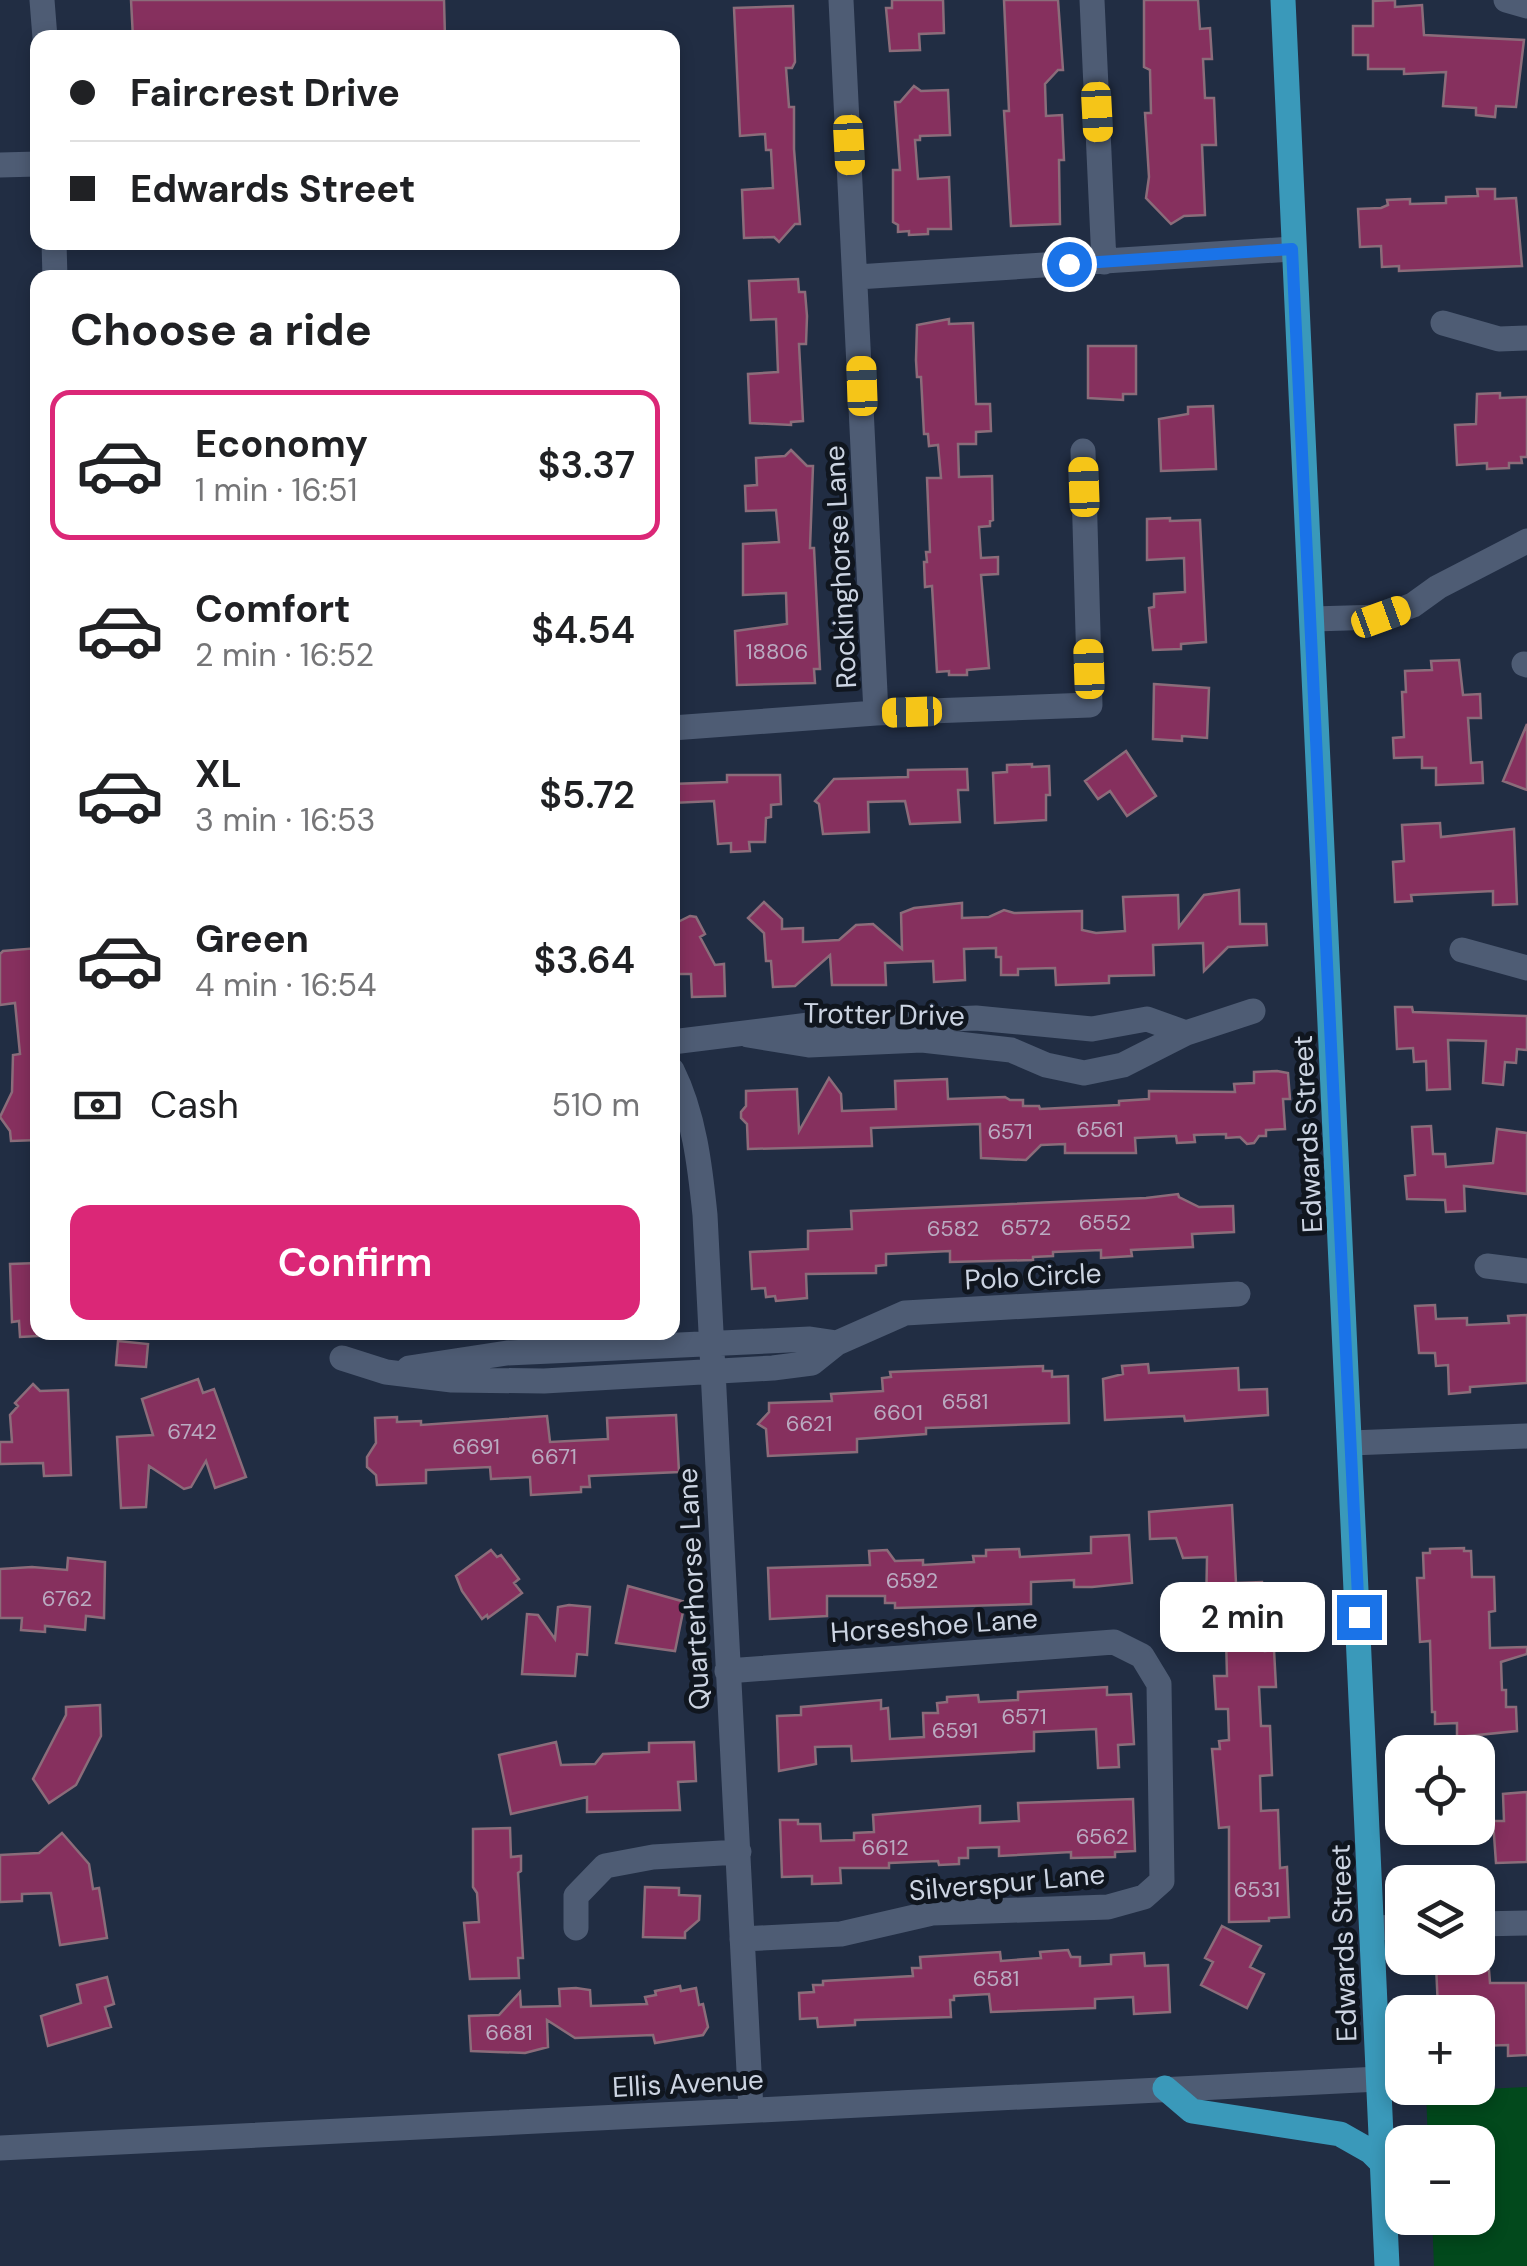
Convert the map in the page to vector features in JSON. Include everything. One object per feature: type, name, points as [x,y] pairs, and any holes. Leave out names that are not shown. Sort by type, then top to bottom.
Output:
[{"type":"main road","name":"Edwards Street","points":[[1283,0],[1388,2266]]},
{"type":"main road","points":[[1166,2088],[1192,2111],[1340,2134],[1370,2150],[1382,2164]]},
{"type":"street","points":[[42,0],[44,30]]},
{"type":"street","name":"Rockinghorse Lane","points":[[841,0],[876,713]]},
{"type":"street","points":[[1092,0],[1104,262]]},
{"type":"street","points":[[1506,0],[1527,6]]},
{"type":"street","points":[[0,165],[30,164]]},
{"type":"street","points":[[856,277],[1292,249]]},
{"type":"street","points":[[1443,322],[1499,339],[1527,338]]},
{"type":"street","points":[[680,727],[876,713],[1090,705],[1083,451]]},
{"type":"street","points":[[1312,619],[1381,617],[1527,541]]},
{"type":"street","points":[[1462,950],[1527,968]]},
{"type":"street","name":"Trotter Drive","points":[[748,1035],[809,1045],[922,1040],[1012,1050],[1046,1065],[1084,1072],[1123,1066],[1186,1033],[1253,1012]]},
{"type":"street","name":"Trotter Drive","points":[[680,1041],[809,1025],[976,1018],[1092,1029],[1147,1019],[1186,1033]]},
{"type":"street","name":"Quarterhorse Lane","points":[[680,1085],[701,1171],[752,2110]]},
{"type":"street","points":[[1487,1266],[1527,1272]]},
{"type":"street","name":"Polo Circle","points":[[342,1358],[386,1372],[452,1380],[544,1381],[711,1358],[810,1339],[837,1342],[905,1313],[1238,1294]]},
{"type":"street","points":[[1352,1443],[1527,1436]]},
{"type":"street","name":"Horseshoe Lane","points":[[727,1671],[1114,1642],[1142,1656]]},
{"type":"street","name":"Silverspur Lane","points":[[742,1938],[841,1934],[932,1914],[1108,1906],[1144,1897],[1162,1881],[1158,1684],[1142,1656]]},
{"type":"street","points":[[576,1928],[576,1896],[605,1866],[653,1856],[740,1852]]},
{"type":"street","points":[[1495,1923],[1527,1922]]},
{"type":"street","points":[[1373,1928],[1385,1928]]},
{"type":"street","name":"Ellis Avenue","points":[[0,2148],[1379,2078]]},
{"type":"green space","points":[[1527,2087],[1527,2266],[1434,2266],[1433,2235],[1495,2235],[1495,2125],[1427,2125],[1427,2105],[1495,2105],[1495,2089]]},
{"type":"building","points":[[131,0],[444,0],[445,30],[133,30]]},
{"type":"building","points":[[892,0],[943,0],[944,33],[919,34],[920,50],[890,51],[886,8],[892,8]]},
{"type":"building","points":[[1004,0],[1058,0],[1063,70],[1058,70],[1045,84],[1046,116],[1062,115],[1060,224],[1011,226],[1004,111],[1009,111]]},
{"type":"building","points":[[1144,0],[1198,0],[1200,29],[1210,28],[1212,59],[1203,59],[1205,98],[1214,98],[1216,145],[1202,145],[1205,215],[1184,216],[1171,224],[1146,198],[1149,177],[1145,113],[1151,113],[1150,70],[1144,67]]},
{"type":"building","points":[[1395,0],[1395,7],[1422,5],[1424,35],[1524,40],[1516,107],[1496,106],[1495,117],[1476,115],[1476,108],[1443,106],[1446,72],[1404,74],[1404,69],[1368,69],[1368,55],[1353,55],[1353,26],[1373,26],[1373,1]]},
{"type":"building","points":[[793,6],[795,62],[792,68],[786,68],[789,107],[794,107],[800,224],[795,224],[779,242],[774,237],[744,238],[742,190],[773,188],[771,150],[766,150],[765,134],[740,136],[734,8]]},
{"type":"building","points":[[914,86],[921,91],[948,90],[950,135],[920,136],[920,140],[915,140],[918,179],[949,177],[951,229],[928,229],[928,234],[909,235],[909,231],[898,232],[898,225],[893,222],[893,170],[900,170],[895,102],[900,102]]},
{"type":"building","points":[[1477,189],[1495,189],[1495,199],[1516,198],[1522,266],[1399,271],[1399,266],[1382,267],[1381,246],[1360,247],[1358,209],[1381,208],[1388,205],[1387,200],[1446,203],[1446,197],[1478,196]]},
{"type":"building","points":[[798,279],[799,292],[805,292],[807,316],[806,344],[799,344],[803,421],[791,425],[750,423],[748,374],[778,372],[776,319],[751,320],[749,281]]},
{"type":"building","points":[[949,319],[949,324],[973,323],[976,404],[990,404],[991,431],[976,432],[976,444],[958,444],[959,477],[992,476],[993,520],[990,526],[979,527],[981,558],[998,557],[998,574],[981,575],[989,668],[967,670],[967,675],[937,672],[932,586],[925,587],[924,562],[926,552],[930,552],[927,478],[941,478],[938,445],[929,446],[928,434],[924,434],[921,377],[917,377],[917,325]]},
{"type":"building","points":[[1088,346],[1136,346],[1136,394],[1123,394],[1123,400],[1088,398]]},
{"type":"building","points":[[1500,393],[1500,398],[1527,397],[1527,457],[1521,457],[1522,463],[1509,463],[1509,468],[1487,469],[1487,463],[1457,465],[1455,425],[1476,424],[1477,394]]},
{"type":"building","points":[[1213,406],[1216,469],[1161,471],[1159,419],[1188,414],[1188,407]]},
{"type":"building","points":[[791,450],[807,466],[813,466],[810,548],[814,548],[820,669],[814,669],[815,683],[737,685],[735,631],[787,624],[786,593],[743,595],[743,544],[779,542],[776,510],[746,511],[745,486],[757,485],[756,458],[785,456]]},
{"type":"building","points":[[1147,519],[1200,520],[1206,642],[1181,644],[1181,649],[1153,650],[1149,608],[1154,607],[1154,594],[1185,592],[1184,558],[1147,560]]},
{"type":"building","points":[[1459,660],[1463,695],[1480,694],[1481,718],[1468,718],[1471,763],[1482,762],[1483,783],[1436,785],[1436,768],[1422,768],[1422,757],[1394,758],[1393,738],[1404,737],[1405,671],[1432,670],[1431,661]]},
{"type":"building","points":[[1154,684],[1209,688],[1207,738],[1153,739]]},
{"type":"building","points":[[1527,724],[1527,790],[1503,781]]},
{"type":"building","points":[[1126,751],[1156,796],[1127,816],[1110,791],[1098,799],[1085,781]]},
{"type":"building","points":[[1007,765],[1049,766],[1046,820],[995,823],[993,773],[1007,772]]},
{"type":"building","points":[[967,769],[968,790],[958,790],[960,822],[910,824],[905,801],[868,802],[869,832],[823,834],[819,804],[815,801],[834,779],[908,777],[908,770]]},
{"type":"building","points":[[727,775],[780,775],[781,804],[771,805],[765,842],[749,842],[750,851],[731,852],[731,843],[718,844],[714,801],[680,803],[680,784],[727,782]]},
{"type":"building","points":[[1440,823],[1441,837],[1514,829],[1517,904],[1493,905],[1493,891],[1411,895],[1412,901],[1395,902],[1393,862],[1404,861],[1402,825]]},
{"type":"building","points":[[1239,890],[1240,924],[1266,924],[1267,945],[1228,947],[1204,971],[1203,943],[1153,945],[1154,975],[1109,976],[1109,983],[1056,985],[1055,968],[1018,969],[1018,975],[1001,975],[1001,957],[996,957],[996,948],[964,949],[965,980],[934,982],[933,961],[885,963],[886,985],[832,985],[830,955],[795,986],[773,987],[764,933],[748,918],[764,902],[782,919],[782,929],[803,928],[803,942],[839,940],[856,925],[873,924],[902,949],[901,913],[914,908],[962,903],[962,918],[989,917],[1004,910],[1082,911],[1082,930],[1096,933],[1125,931],[1123,897],[1178,895],[1179,927],[1204,895]]},
{"type":"building","points":[[696,917],[705,934],[700,937],[715,965],[724,964],[725,996],[692,997],[691,974],[680,974],[680,921]]},
{"type":"building","points":[[30,949],[30,1140],[11,1141],[10,1131],[0,1117],[12,1092],[13,1055],[20,1054],[15,1003],[0,1005],[3,951]]},
{"type":"building","points":[[1395,1007],[1412,1007],[1413,1012],[1527,1016],[1527,1050],[1517,1049],[1516,1063],[1505,1062],[1503,1085],[1483,1083],[1486,1041],[1448,1040],[1450,1089],[1427,1090],[1426,1061],[1414,1062],[1413,1048],[1397,1049]]},
{"type":"building","points":[[1254,1072],[1288,1073],[1290,1099],[1283,1099],[1285,1129],[1266,1130],[1266,1136],[1247,1144],[1240,1137],[1226,1138],[1226,1134],[1194,1135],[1195,1142],[1177,1143],[1176,1136],[1135,1138],[1136,1153],[1065,1153],[1065,1144],[1041,1145],[1026,1160],[981,1158],[980,1124],[871,1128],[872,1146],[748,1149],[747,1124],[741,1118],[746,1091],[797,1089],[799,1131],[829,1078],[841,1094],[842,1111],[896,1109],[895,1081],[947,1079],[948,1099],[1005,1097],[1040,1109],[1119,1105],[1119,1101],[1149,1099],[1149,1091],[1235,1092],[1234,1084],[1254,1083]]},
{"type":"building","points":[[1431,1126],[1433,1154],[1445,1154],[1446,1167],[1493,1163],[1497,1129],[1527,1133],[1527,1194],[1464,1186],[1465,1211],[1446,1212],[1445,1200],[1407,1199],[1405,1176],[1415,1175],[1412,1127]]},
{"type":"building","points":[[1178,1194],[1199,1207],[1233,1206],[1234,1232],[1192,1234],[1193,1247],[1131,1250],[1132,1256],[1101,1258],[1101,1250],[1053,1252],[1053,1256],[1033,1260],[950,1262],[950,1251],[886,1254],[886,1265],[876,1266],[876,1273],[806,1274],[807,1298],[776,1301],[775,1296],[766,1297],[765,1288],[752,1289],[750,1252],[808,1249],[808,1231],[852,1229],[851,1211]]},
{"type":"building","points":[[30,1263],[30,1336],[20,1337],[19,1321],[12,1322],[10,1264]]},
{"type":"building","points":[[1435,1305],[1436,1319],[1467,1318],[1467,1325],[1509,1323],[1508,1316],[1527,1315],[1527,1383],[1470,1387],[1470,1392],[1449,1394],[1448,1365],[1436,1366],[1435,1353],[1419,1353],[1415,1306]]},
{"type":"building","points":[[118,1341],[148,1344],[146,1367],[116,1365]]},
{"type":"building","points":[[1148,1364],[1149,1373],[1238,1368],[1239,1390],[1267,1389],[1268,1415],[1185,1421],[1184,1416],[1105,1420],[1103,1379],[1123,1374],[1122,1366]]},
{"type":"building","points":[[1043,1366],[1043,1371],[1052,1371],[1052,1377],[1068,1376],[1069,1423],[926,1428],[926,1434],[857,1439],[857,1452],[768,1456],[766,1429],[758,1424],[769,1412],[769,1403],[832,1401],[831,1394],[883,1391],[882,1378],[891,1377],[890,1372]]},
{"type":"building","points":[[198,1379],[203,1393],[214,1389],[246,1477],[215,1488],[206,1461],[191,1487],[184,1489],[149,1466],[146,1507],[121,1508],[117,1437],[153,1435],[142,1399]]},
{"type":"building","points":[[33,1384],[40,1391],[68,1390],[71,1475],[44,1476],[43,1463],[0,1464],[0,1442],[12,1442],[10,1415],[18,1406],[15,1403]]},
{"type":"building","points":[[676,1415],[679,1472],[589,1476],[590,1487],[581,1487],[581,1492],[531,1495],[530,1477],[491,1479],[490,1467],[426,1470],[426,1483],[377,1485],[376,1475],[367,1467],[367,1457],[376,1443],[375,1418],[397,1417],[397,1422],[421,1421],[421,1425],[547,1416],[550,1442],[608,1439],[607,1418]]},
{"type":"building","points":[[1232,1505],[1236,1583],[1262,1582],[1265,1651],[1274,1650],[1276,1687],[1259,1687],[1261,1726],[1270,1726],[1272,1775],[1260,1776],[1261,1811],[1278,1810],[1280,1868],[1287,1867],[1289,1917],[1269,1921],[1229,1922],[1229,1827],[1219,1828],[1212,1749],[1220,1749],[1219,1741],[1229,1740],[1228,1709],[1216,1709],[1214,1676],[1227,1676],[1226,1637],[1222,1637],[1221,1622],[1212,1622],[1212,1613],[1206,1614],[1207,1557],[1183,1558],[1176,1538],[1150,1539],[1149,1512]]},
{"type":"building","points":[[1129,1535],[1132,1583],[1074,1587],[1074,1580],[1031,1582],[1031,1604],[895,1608],[895,1603],[885,1603],[885,1596],[827,1596],[827,1616],[770,1619],[768,1568],[870,1565],[869,1551],[887,1550],[895,1561],[923,1560],[923,1565],[974,1562],[973,1556],[986,1556],[986,1550],[1019,1549],[1020,1557],[1091,1553],[1091,1537]]},
{"type":"building","points":[[1430,1549],[1471,1551],[1472,1577],[1494,1577],[1495,1611],[1489,1612],[1490,1648],[1527,1647],[1527,1654],[1501,1662],[1502,1690],[1506,1690],[1506,1707],[1516,1707],[1517,1731],[1457,1735],[1457,1723],[1435,1724],[1430,1641],[1420,1642],[1417,1578],[1424,1578],[1423,1553],[1430,1553]]},
{"type":"building","points":[[491,1550],[497,1557],[501,1555],[519,1579],[514,1583],[522,1593],[482,1619],[456,1576]]},
{"type":"building","points":[[68,1558],[105,1562],[104,1618],[86,1616],[85,1630],[45,1626],[45,1632],[21,1630],[22,1618],[0,1618],[0,1569],[67,1570]]},
{"type":"building","points":[[628,1586],[685,1602],[675,1651],[616,1643]]},
{"type":"building","points":[[558,1607],[590,1607],[587,1655],[577,1654],[575,1676],[522,1674],[527,1614],[538,1615],[555,1639]]},
{"type":"building","points":[[1107,1687],[1107,1695],[1131,1694],[1134,1744],[1118,1745],[1119,1767],[1098,1768],[1096,1729],[1034,1732],[1034,1751],[852,1761],[851,1746],[815,1747],[816,1764],[779,1771],[777,1716],[801,1715],[801,1707],[881,1700],[881,1709],[888,1708],[890,1739],[924,1737],[923,1713],[938,1713],[937,1703],[947,1702],[947,1697],[978,1695],[979,1702],[1018,1700],[1018,1692]]},
{"type":"building","points":[[100,1705],[101,1736],[76,1785],[49,1803],[33,1779],[66,1715],[66,1707]]},
{"type":"building","points":[[556,1742],[561,1765],[595,1764],[603,1754],[649,1752],[649,1743],[694,1742],[696,1781],[678,1782],[680,1810],[587,1812],[587,1797],[511,1814],[499,1755]]},
{"type":"building","points":[[1527,1792],[1527,1862],[1496,1863],[1495,1821],[1504,1821],[1503,1794]]},
{"type":"building","points":[[1133,1799],[1135,1851],[1115,1852],[1115,1857],[1071,1858],[1071,1852],[999,1856],[999,1847],[968,1848],[968,1858],[959,1858],[959,1864],[939,1865],[938,1861],[889,1863],[889,1868],[840,1868],[841,1883],[812,1884],[812,1876],[782,1877],[780,1820],[820,1824],[821,1841],[854,1840],[854,1833],[874,1832],[873,1815],[980,1806],[980,1823],[1019,1821],[1018,1803]]},
{"type":"building","points":[[510,1828],[511,1857],[521,1856],[518,1873],[523,1958],[518,1958],[519,1978],[470,1979],[464,1923],[479,1922],[473,1887],[473,1829]]},
{"type":"building","points":[[62,1833],[89,1864],[93,1889],[99,1888],[107,1938],[60,1945],[51,1893],[22,1894],[22,1901],[0,1902],[0,1855],[39,1853]]},
{"type":"building","points":[[645,1887],[679,1888],[679,1895],[700,1896],[699,1920],[685,1932],[685,1938],[643,1937]]},
{"type":"building","points":[[1222,1926],[1261,1946],[1250,1967],[1264,1974],[1247,2008],[1201,1985],[1213,1962],[1205,1958]]},
{"type":"building","points":[[1068,1950],[1071,1957],[1080,1957],[1080,1966],[1111,1964],[1111,1955],[1144,1953],[1145,1966],[1168,1965],[1170,2012],[1134,2014],[1133,1997],[1095,1999],[1095,2008],[991,2012],[989,1994],[954,1996],[950,2000],[951,2017],[855,2020],[855,2025],[818,2027],[817,2018],[800,2019],[799,1993],[814,1992],[813,1985],[823,1985],[823,1981],[913,1976],[912,1968],[921,1968],[920,1957],[1000,1952],[1001,1961],[1041,1958],[1040,1952]]},
{"type":"building","points":[[1436,1975],[1489,1975],[1490,1983],[1526,1983],[1527,2055],[1508,2056],[1508,2045],[1495,2045],[1495,1995],[1437,1995]]},
{"type":"building","points":[[107,1977],[114,2004],[105,2007],[111,2027],[48,2046],[41,2016],[81,2003],[77,1985]]},
{"type":"building","points":[[680,1986],[681,1991],[696,1988],[708,2027],[703,2035],[655,2043],[653,2035],[575,2038],[547,2020],[548,2047],[525,2053],[471,2051],[469,2016],[499,2015],[520,1992],[521,2007],[560,2006],[559,1989],[576,1988],[590,1990],[591,2006],[647,2004],[645,1997],[656,1995],[655,1991]]},
{"type":"route","points":[[1069,264],[1292,249],[1359,1617]]}]
